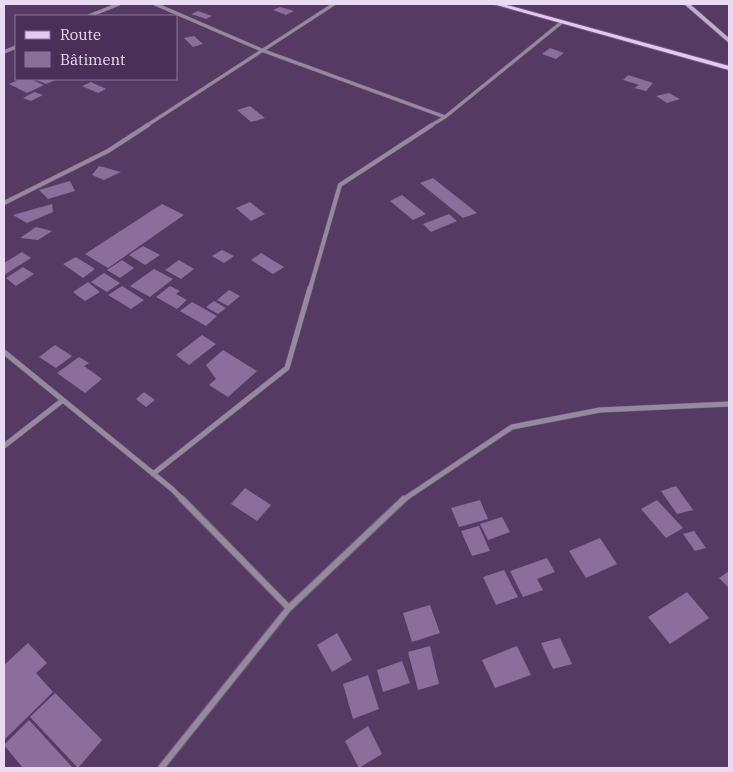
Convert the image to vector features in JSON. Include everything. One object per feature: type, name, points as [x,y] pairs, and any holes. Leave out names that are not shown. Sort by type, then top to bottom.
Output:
[{"type":"main road","points":[[496,4],[729,68]]},
{"type":"main road","points":[[687,4],[729,41]]},
{"type":"street","points":[[92,15],[119,4]]},
{"type":"street","points":[[154,4],[264,51],[445,117]]},
{"type":"street","points":[[4,203],[108,151],[334,4]]},
{"type":"street","points":[[153,474],[287,368],[340,185],[445,117],[562,22]]},
{"type":"street","points":[[4,352],[172,489],[289,608]]},
{"type":"street","points":[[4,446],[63,400]]},
{"type":"street","points":[[161,768],[289,608],[410,494],[512,427],[600,410],[729,404]]},
{"type":"building","points":[[280,7],[294,11],[286,15],[273,10]]},
{"type":"building","points":[[198,11],[212,16],[206,19],[191,14]]},
{"type":"building","points":[[194,36],[203,44],[193,47],[184,38]]},
{"type":"building","points":[[550,48],[564,53],[556,59],[542,54]]},
{"type":"building","points":[[628,75],[653,83],[646,91],[634,88],[639,85],[623,80]]},
{"type":"building","points":[[18,80],[32,80],[44,85],[27,93],[9,84]]},
{"type":"building","points":[[36,80],[56,80],[46,84]]},
{"type":"building","points":[[91,82],[106,89],[98,93],[82,86]]},
{"type":"building","points":[[34,92],[43,95],[31,101],[23,98]]},
{"type":"building","points":[[669,93],[680,99],[667,103],[656,96]]},
{"type":"building","points":[[250,106],[265,118],[251,122],[237,110]]},
{"type":"building","points":[[99,166],[121,172],[104,180],[92,175]]},
{"type":"building","points":[[433,178],[477,213],[463,218],[420,183]]},
{"type":"building","points":[[70,181],[75,191],[48,199],[39,190]]},
{"type":"building","points":[[402,195],[426,214],[413,220],[390,201]]},
{"type":"building","points":[[250,202],[265,214],[251,221],[236,208]]},
{"type":"building","points":[[52,204],[53,212],[27,223],[13,215]]},
{"type":"building","points":[[162,204],[184,215],[108,268],[85,254]]},
{"type":"building","points":[[449,214],[457,221],[431,232],[423,224]]},
{"type":"building","points":[[36,227],[52,231],[38,240],[20,238]]},
{"type":"building","points":[[143,246],[160,255],[145,265],[129,255]]},
{"type":"building","points":[[222,250],[234,256],[224,263],[212,256]]},
{"type":"building","points":[[22,252],[31,258],[4,275],[4,263]]},
{"type":"building","points":[[261,253],[284,267],[273,274],[251,260]]},
{"type":"building","points":[[76,257],[95,269],[83,278],[63,264]]},
{"type":"building","points":[[122,260],[134,268],[120,278],[107,270]]},
{"type":"building","points":[[179,260],[194,269],[181,279],[165,270]]},
{"type":"building","points":[[23,267],[34,274],[16,286],[6,278]]},
{"type":"building","points":[[154,269],[173,279],[150,297],[130,286]]},
{"type":"building","points":[[104,273],[120,283],[107,292],[91,282]]},
{"type":"building","points":[[88,282],[100,292],[85,301],[73,292]]},
{"type":"building","points":[[122,286],[144,300],[131,309],[108,295]]},
{"type":"building","points":[[170,286],[180,291],[176,294],[187,300],[177,309],[156,297]]},
{"type":"building","points":[[229,290],[240,296],[228,306],[217,300]]},
{"type":"building","points":[[214,301],[226,308],[218,314],[206,307]]},
{"type":"building","points":[[192,302],[217,316],[206,326],[180,311]]},
{"type":"building","points":[[202,335],[216,344],[189,365],[176,355]]},
{"type":"building","points":[[55,345],[72,356],[56,368],[39,357]]},
{"type":"building","points":[[223,350],[257,371],[228,397],[209,385],[216,379],[206,365]]},
{"type":"building","points":[[79,357],[89,363],[84,366],[102,379],[85,393],[57,373]]},
{"type":"building","points":[[144,392],[155,400],[146,407],[136,399]]},
{"type":"building","points":[[676,486],[693,510],[677,514],[661,491]]},
{"type":"building","points":[[245,488],[271,505],[257,521],[231,504]]},
{"type":"building","points":[[480,500],[488,519],[459,527],[451,508]]},
{"type":"building","points":[[657,500],[683,528],[666,538],[641,509]]},
{"type":"building","points":[[502,517],[510,532],[488,540],[480,524]]},
{"type":"building","points":[[479,526],[490,551],[472,556],[461,531]]},
{"type":"building","points":[[694,531],[706,548],[695,551],[683,534]]},
{"type":"building","points":[[600,538],[617,564],[586,578],[569,551]]},
{"type":"building","points":[[547,558],[555,572],[537,579],[543,590],[523,597],[510,571]]},
{"type":"building","points":[[504,570],[518,597],[496,605],[483,577]]},
{"type":"building","points":[[729,571],[729,588],[719,578]]},
{"type":"building","points":[[687,592],[709,618],[670,644],[648,617]]},
{"type":"building","points":[[430,605],[440,633],[412,642],[403,613]]},
{"type":"building","points":[[337,633],[352,660],[332,672],[317,645]]},
{"type":"building","points":[[560,638],[572,664],[553,669],[541,643]]},
{"type":"building","points":[[28,643],[47,663],[36,673],[53,692],[4,740],[4,665]]},
{"type":"building","points":[[430,646],[439,684],[418,690],[408,652]]},
{"type":"building","points":[[517,646],[531,675],[495,688],[482,660]]},
{"type":"building","points":[[402,661],[410,683],[383,692],[377,670]]},
{"type":"building","points":[[368,675],[379,709],[353,719],[343,684]]},
{"type":"building","points":[[55,693],[102,740],[78,768],[30,717]]},
{"type":"building","points":[[29,720],[73,768],[23,768],[4,745]]},
{"type":"building","points":[[368,726],[382,754],[359,768],[345,741]]}]
